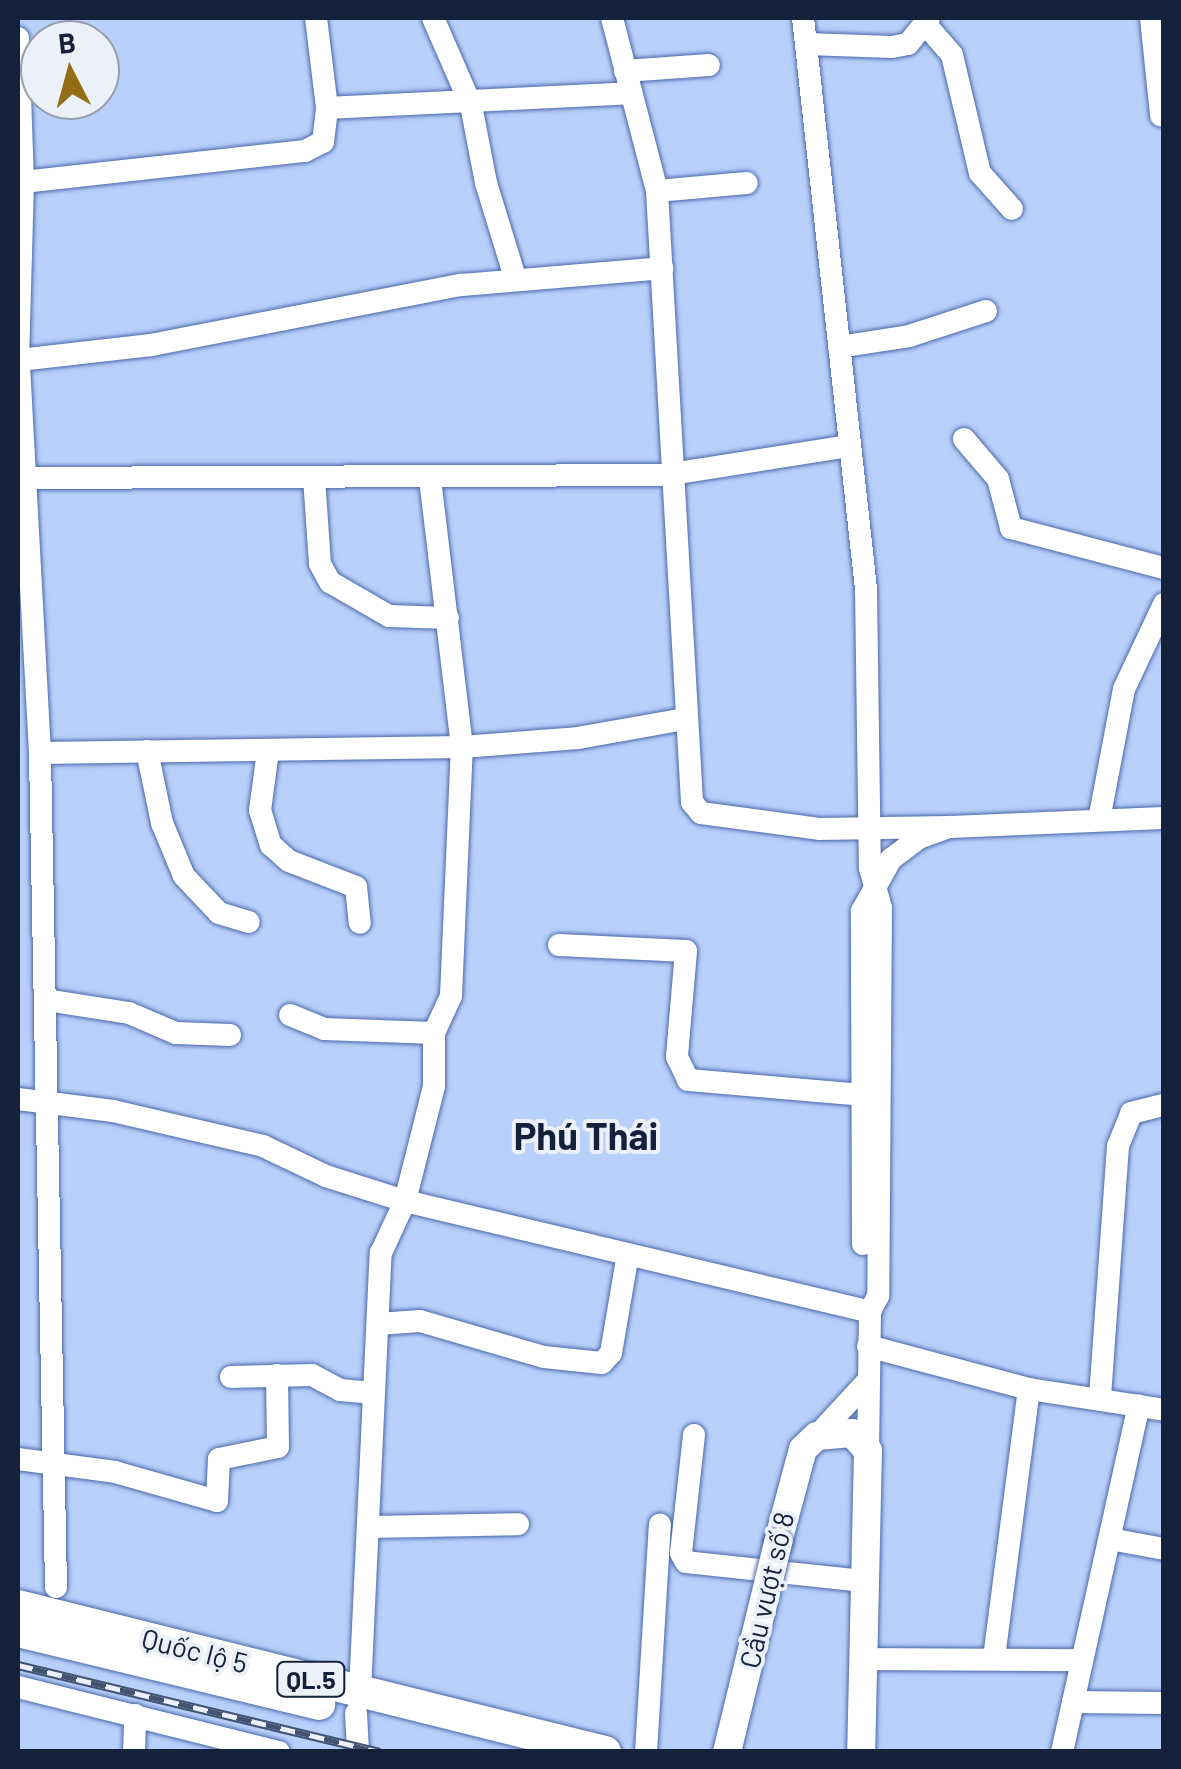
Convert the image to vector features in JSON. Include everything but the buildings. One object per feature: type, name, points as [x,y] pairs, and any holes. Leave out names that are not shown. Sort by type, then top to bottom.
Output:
[{"type":"highway","name":"Quốc lộ 5","points":[[18,1606],[358,1702],[515,1752]]},
{"type":"highway","name":"Quốc lộ 5","points":[[18,1631],[605,1752]]},
{"type":"main road","points":[[817,1436],[852,1433],[868,1451],[862,1752]]},
{"type":"main road","name":"Cầu vượt số 8","points":[[727,1752],[796,1462],[817,1436]]},
{"type":"street","points":[[23,182],[305,151],[323,142],[327,108],[316,18]]},
{"type":"street","points":[[433,18],[471,105],[486,183],[515,277]]},
{"type":"street","points":[[612,18],[657,190],[692,802],[701,813],[870,831],[1164,818]]},
{"type":"street","points":[[803,18],[866,589],[870,868],[879,882],[878,1296],[870,1312]]},
{"type":"street","points":[[1151,18],[1161,115]]},
{"type":"street","points":[[807,44],[892,47],[908,44],[928,22],[952,55],[980,173],[1012,209]]},
{"type":"street","points":[[18,38],[23,182],[18,360],[27,478],[23,625],[40,753],[56,1587]]},
{"type":"street","points":[[327,108],[471,105],[627,82],[709,65]]},
{"type":"street","points":[[657,190],[747,184]]},
{"type":"street","points":[[18,360],[151,344],[515,277],[662,268]]},
{"type":"street","points":[[839,347],[910,336],[986,311]]},
{"type":"street","points":[[964,440],[998,480],[1011,528],[1164,568]]},
{"type":"street","points":[[27,478],[673,473],[850,446]]},
{"type":"street","points":[[358,1752],[381,1253],[405,1201],[434,1086],[434,1032],[451,996],[462,747],[430,477]]},
{"type":"street","points":[[314,478],[320,564],[330,582],[389,616],[448,618]]},
{"type":"street","points":[[1099,820],[1124,689],[1164,604]]},
{"type":"street","points":[[40,753],[462,747],[578,738],[685,719]]},
{"type":"street","points":[[147,751],[162,823],[184,876],[218,913],[249,922]]},
{"type":"street","points":[[268,751],[260,810],[271,845],[289,860],[356,887],[360,924]]},
{"type":"street","points":[[868,1451],[870,1312],[864,1293],[862,912],[891,859],[950,826]]},
{"type":"street","points":[[559,945],[686,951],[677,1056],[688,1080],[862,1095]]},
{"type":"street","points":[[46,1000],[129,1013],[176,1033],[230,1035]]},
{"type":"street","points":[[290,1016],[324,1028],[434,1032]]},
{"type":"street","points":[[18,1099],[264,1146],[326,1176],[405,1201],[870,1312]]},
{"type":"street","points":[[1100,1396],[1118,1146],[1131,1114],[1164,1105]]},
{"type":"street","points":[[378,1324],[420,1321],[544,1357],[602,1363],[610,1352],[628,1254]]},
{"type":"street","points":[[868,1346],[1030,1388],[1100,1396],[1164,1410]]},
{"type":"street","points":[[18,1459],[53,1463],[217,1501],[219,1459],[278,1447],[277,1375]]},
{"type":"street","points":[[231,1377],[318,1376],[340,1390],[374,1394]]},
{"type":"street","name":"Cầu vượt số 8","points":[[817,1436],[866,1384]]},
{"type":"street","points":[[994,1658],[1030,1388]]},
{"type":"street","points":[[1062,1752],[1139,1405]]},
{"type":"street","points":[[694,1434],[682,1553],[686,1562],[864,1581]]},
{"type":"street","points":[[368,1527],[518,1524]]},
{"type":"street","points":[[646,1752],[660,1524]]},
{"type":"street","points":[[1110,1539],[1164,1549]]},
{"type":"street","points":[[863,1659],[1082,1660]]},
{"type":"street","points":[[18,1687],[244,1747],[279,1752]]},
{"type":"street","points":[[1073,1702],[1164,1703]]},
{"type":"street","points":[[134,1752],[135,1715]]},
{"type":"railway","points":[[18,1665],[380,1752]]},
{"type":"district","name":"Phú Thái","points":[[586,1136]]}]
